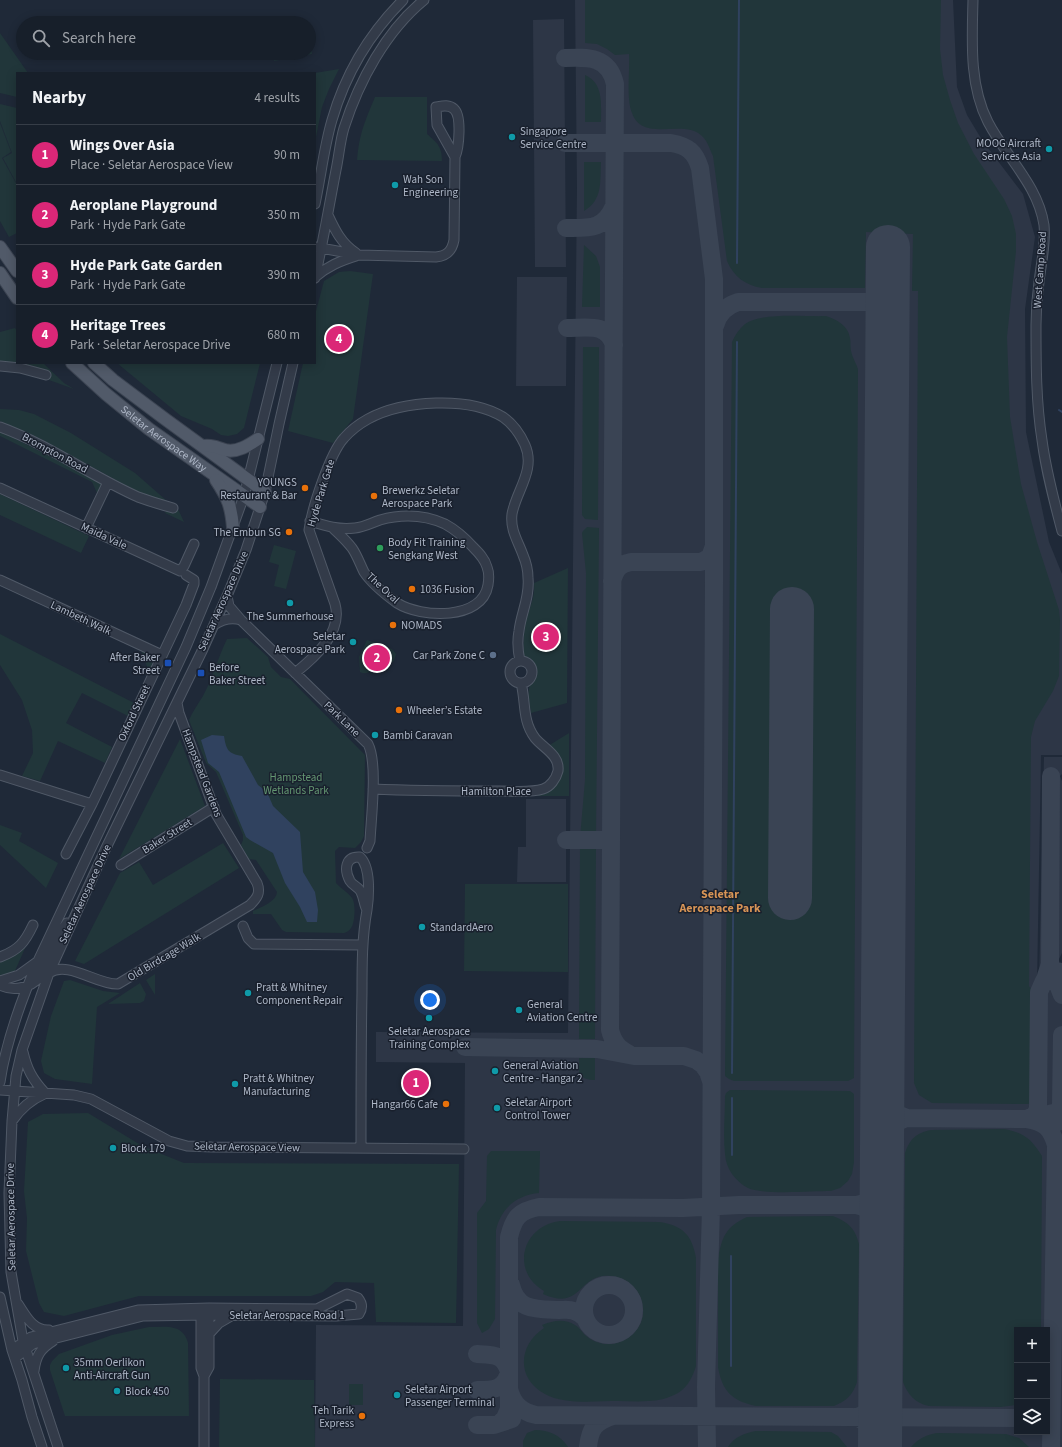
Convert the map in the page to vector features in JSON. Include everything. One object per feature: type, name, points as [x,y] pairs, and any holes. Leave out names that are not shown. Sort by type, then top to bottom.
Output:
[{"type":"main road","points":[[0,247],[16,270]]},
{"type":"main road","points":[[0,273],[16,297]]},
{"type":"main road","name":"Seletar Aerospace Way","points":[[73,364],[106,394],[149,429],[260,507]]},
{"type":"main road","name":"Seletar Aerospace Way","points":[[95,364],[113,380],[265,492]]},
{"type":"main road","points":[[202,446],[211,445],[227,450],[238,449],[247,446],[258,439]]},
{"type":"main road","points":[[210,473],[226,495],[232,513],[233,528]]},
{"type":"street","points":[[316,199],[332,121],[339,100],[354,66],[370,39],[386,18],[403,0]]},
{"type":"street","points":[[316,268],[318,247],[328,215],[344,130],[360,87],[365,75],[381,50],[399,26],[424,0]]},
{"type":"street","name":"West Camp Road","points":[[973,0],[972,47],[979,101],[988,122],[1033,192],[1039,205],[1044,225],[1044,246],[1038,284],[1036,324],[1037,382],[1042,439],[1051,487],[1062,531]]},
{"type":"street","points":[[318,247],[359,255],[444,256],[450,252],[454,240],[455,157],[458,149],[458,116],[451,107],[436,107],[437,125],[455,157]]},
{"type":"street","points":[[328,215],[338,235],[346,246],[359,255]]},
{"type":"street","points":[[316,277],[336,262],[359,255]]},
{"type":"street","name":"Seletar Aerospace Drive","points":[[0,1082],[2,1067],[28,985],[38,961],[186,647],[212,587],[244,496],[277,364]]},
{"type":"street","name":"Seletar Aerospace Drive","points":[[58,1447],[25,1345],[11,1272],[9,1193],[12,1121],[16,1076],[22,1050],[49,974],[105,850],[228,596],[246,550],[265,492],[293,364]]},
{"type":"street","points":[[0,366],[20,368],[46,375]]},
{"type":"street","name":"Hyde Park Gate","points":[[295,673],[321,650],[334,627],[336,617],[337,611],[335,604],[309,530],[310,521],[336,448],[356,426],[368,419],[395,409],[415,405],[434,404],[464,404],[485,409],[502,417],[510,423],[526,446],[528,468],[526,477],[515,501],[512,515],[512,524],[516,540],[523,554],[528,577],[526,601],[518,632],[520,662]]},
{"type":"street","name":"Brompton Road","points":[[0,427],[45,447],[138,497],[173,508]]},
{"type":"street","points":[[86,528],[108,482]]},
{"type":"street","name":"Maida Vale","points":[[0,488],[180,571],[184,566],[194,544]]},
{"type":"street","name":"The Oval","points":[[310,521],[333,528],[353,528],[365,526],[387,518],[408,516],[431,519],[446,525],[460,534],[481,556],[488,567],[489,578],[487,589],[483,596],[475,604],[454,613],[431,614],[406,608],[391,598],[371,580],[347,541],[333,528]]},
{"type":"street","points":[[347,541],[346,534],[353,528]]},
{"type":"street","name":"Oxford Street","points":[[66,854],[92,804],[186,604],[194,584],[194,580],[186,574]]},
{"type":"street","name":"Lambeth Walk","points":[[0,580],[162,655]]},
{"type":"street","name":"Park Lane","points":[[228,596],[229,606],[241,620],[365,741],[372,753],[373,789],[370,841],[367,848]]},
{"type":"street","points":[[214,625],[218,622],[231,618],[241,620]]},
{"type":"street","points":[[520,662],[529,665],[532,671],[530,678],[525,682],[515,681],[510,672],[513,665],[520,662]]},
{"type":"street","name":"Hamilton Place","points":[[373,789],[410,791],[480,791],[544,789],[555,779],[558,771],[557,765],[554,756],[535,738],[529,728],[525,717],[522,682]]},
{"type":"street","name":"Hampstead Gardens","points":[[177,702],[179,713],[214,808],[259,888],[259,895],[257,898],[250,905],[230,917]]},
{"type":"street","points":[[0,775],[92,804]]},
{"type":"street","name":"Baker Street","points":[[121,865],[214,808]]},
{"type":"street","points":[[361,1148],[361,1022],[363,945],[368,902],[367,868],[365,861],[360,857],[352,857],[347,864],[348,875],[361,893],[367,910]]},
{"type":"street","points":[[0,985],[13,989],[28,985],[40,977],[54,941],[77,911]]},
{"type":"street","name":"Old Birdcage Walk","points":[[49,974],[56,970],[72,971],[111,984],[118,984],[230,917]]},
{"type":"street","points":[[0,957],[6,955],[23,943],[33,925]]},
{"type":"street","points":[[243,926],[248,938],[254,944],[363,945]]},
{"type":"street","points":[[0,981],[19,975],[38,961]]},
{"type":"street","points":[[12,1121],[23,1106],[45,1093],[32,1077],[26,1065],[22,1050]]},
{"type":"street","name":"Seletar Aerospace View","points":[[0,1090],[45,1093],[91,1099],[170,1141],[187,1146],[464,1149]]},
{"type":"street","name":"Seletar Aerospace Road 1","points":[[13,1354],[25,1345],[33,1344],[58,1334],[138,1310],[284,1312],[336,1316],[359,1314],[362,1305],[358,1298],[347,1294],[317,1309],[284,1312],[232,1316],[205,1312],[182,1316],[143,1316],[58,1334]]},
{"type":"street","points":[[0,1297],[13,1354],[42,1447]]},
{"type":"street","points":[[16,1301],[36,1327],[58,1334]]},
{"type":"street","points":[[204,1447],[204,1376],[209,1367],[204,1336],[205,1312]]},
{"type":"street","points":[[182,1316],[188,1318],[204,1336]]},
{"type":"street","points":[[204,1336],[219,1323],[232,1316]]},
{"type":"street","points":[[33,1372],[35,1362],[43,1348],[58,1334]]},
{"type":"shaded area","points":[[575,0],[953,0],[957,87],[967,115],[982,140],[1023,194],[1035,237],[1025,309],[1026,432],[1049,542],[1062,574],[1062,755],[1041,755],[1037,985],[1041,987],[1039,985],[1044,757],[1062,757],[1062,774],[1060,776],[1062,781],[1062,953],[1058,961],[1062,963],[1062,1447],[315,1447],[316,1325],[463,1326],[465,1063],[376,1062],[376,1032],[568,1033],[577,188]]},
{"type":"shaded area","points":[[564,19],[566,267],[535,267],[533,20]]},
{"type":"shaded area","points":[[517,277],[567,277],[566,386],[516,386]]},
{"type":"shaded area","points":[[526,799],[566,799],[566,882],[517,882],[518,847],[526,847]]},
{"type":"green space","points":[[585,0],[941,0],[940,49],[943,75],[950,100],[958,123],[974,154],[1004,199],[1012,216],[1016,234],[1016,251],[1007,337],[1010,417],[1021,484],[1037,542],[1059,610],[1060,620],[1059,676],[1053,691],[1035,721],[1031,737],[1029,986],[1034,994],[1034,1097],[1032,1102],[1028,1104],[932,1103],[919,1095],[914,1083],[918,291],[912,291],[913,234],[866,232],[865,288],[762,288],[745,282],[733,272],[727,261],[713,156],[706,141],[695,131],[686,129],[655,129],[645,127],[637,122],[632,113],[629,100],[629,54],[615,55],[597,44],[585,43]]},
{"type":"green space","points":[[0,33],[16,56],[16,60],[19,60],[27,72],[16,72],[16,97],[0,93]]},
{"type":"green space","points":[[339,69],[322,107],[316,137],[316,73]]},
{"type":"green space","points":[[585,75],[596,83],[601,102],[601,122],[585,122]]},
{"type":"green space","points":[[375,97],[427,97],[427,134],[440,148],[442,161],[357,160],[363,128]]},
{"type":"green space","points":[[0,104],[16,108],[16,182],[3,158],[12,153],[0,121]]},
{"type":"green space","points":[[0,123],[11,152],[2,158],[16,183],[16,234],[9,237],[0,221]]},
{"type":"green space","points":[[584,162],[601,162],[600,183],[597,196],[590,207],[584,211]]},
{"type":"green space","points":[[584,245],[596,256],[600,267],[600,307],[582,307]]},
{"type":"green space","points":[[350,271],[373,274],[353,419],[333,443],[288,431],[303,364],[316,364],[316,311],[324,281],[339,272]]},
{"type":"green space","points":[[772,316],[826,316],[838,321],[849,333],[852,353],[858,369],[854,1078],[848,1081],[734,1081],[725,1076],[732,342],[741,328],[752,320]]},
{"type":"green space","points":[[15,328],[16,330],[16,364],[44,364],[64,383],[74,389],[49,380],[51,374],[38,369],[0,362],[0,332]]},
{"type":"green space","points":[[583,347],[599,347],[598,520],[585,519],[582,515]]},
{"type":"green space","points":[[118,364],[260,364],[244,428],[237,434],[228,436],[221,435],[212,429],[181,416]]},
{"type":"green space","points":[[0,409],[19,410],[34,414],[71,433],[135,473],[167,501],[165,504],[147,497],[41,439],[0,421]]},
{"type":"green space","points":[[0,431],[104,484],[98,495],[92,482],[0,436]]},
{"type":"green space","points":[[0,494],[89,536],[81,553],[0,515]]},
{"type":"green space","points":[[178,509],[184,522],[165,513],[167,510],[170,511]]},
{"type":"green space","points":[[587,527],[599,528],[596,837],[580,838],[585,780],[586,573],[582,533]]},
{"type":"green space","points":[[274,545],[296,551],[286,589],[274,586],[279,565],[269,562]]},
{"type":"green space","points":[[568,568],[567,703],[531,713],[529,690],[536,676],[536,669],[524,655],[524,633],[526,620],[534,593],[534,583]]},
{"type":"green space","points":[[0,634],[134,703],[128,716],[82,693],[66,723],[112,747],[105,763],[58,741],[40,781],[22,776],[33,753],[32,730],[22,700],[0,665]]},
{"type":"green space","name":"Hampstead Wetlands Park","points":[[247,638],[268,657],[271,667],[281,677],[290,679],[365,755],[364,836],[355,848],[339,847],[335,851],[336,883],[350,896],[354,904],[354,918],[351,928],[349,931],[344,933],[286,932],[282,930],[271,914],[253,914],[253,911],[274,899],[277,892],[256,860],[249,859],[241,845],[243,835],[216,772],[206,763],[189,720],[207,689],[227,639]]},
{"type":"green space","points":[[367,640],[392,649],[396,654],[394,661],[389,664],[376,664],[368,673],[360,672],[359,657]]},
{"type":"green space","points":[[141,650],[149,654],[153,660],[149,672]]},
{"type":"green space","points":[[569,733],[569,796],[534,796],[550,791],[560,778],[548,746]]},
{"type":"green space","points":[[180,739],[205,806],[119,859]]},
{"type":"green space","points":[[0,825],[22,833],[19,841],[58,863],[46,888],[0,845]]},
{"type":"green space","points":[[223,843],[239,868],[84,964],[75,961],[120,873],[139,862],[153,885]]},
{"type":"green space","points":[[580,843],[596,843],[595,1039],[579,1039]]},
{"type":"green space","points":[[465,884],[568,884],[568,972],[464,971]]},
{"type":"green space","points":[[26,946],[14,973],[0,975],[0,961],[20,951]]},
{"type":"green space","points":[[155,974],[155,995],[146,980]]},
{"type":"green space","points":[[70,980],[103,991],[120,993],[97,1007],[92,1084],[55,1079],[44,1073],[41,1061],[51,1016],[64,981]]},
{"type":"green space","points":[[140,983],[146,994],[144,1001],[140,1003],[108,1004]]},
{"type":"green space","points":[[579,1058],[595,1058],[595,1080],[586,1079],[579,1073]]},
{"type":"green space","points":[[730,1090],[850,1091],[854,1094],[854,1162],[852,1174],[848,1181],[840,1188],[831,1191],[788,1192],[755,1190],[748,1188],[739,1182],[729,1170],[724,1147],[725,1096]]},
{"type":"green space","points":[[88,1113],[144,1147],[184,1163],[459,1164],[456,1323],[376,1322],[374,1283],[335,1282],[323,1292],[311,1296],[139,1296],[64,1316],[44,1312],[39,1303],[26,1251],[27,1218],[24,1191],[28,1122],[43,1114]]},
{"type":"green space","points":[[1004,1129],[1027,1138],[1042,1156],[1041,1327],[1014,1327],[1014,1405],[1001,1407],[924,1405],[913,1398],[907,1391],[903,1382],[905,1153],[914,1137],[931,1130]]},
{"type":"green space","points":[[491,1151],[540,1151],[539,1193],[531,1194],[511,1204],[498,1222],[496,1230],[495,1319],[489,1329],[482,1333],[477,1323],[477,1213],[486,1201],[487,1156]]},
{"type":"green space","points":[[833,1216],[850,1226],[859,1244],[857,1382],[853,1391],[845,1400],[834,1406],[756,1406],[734,1398],[725,1389],[718,1367],[718,1259],[723,1238],[734,1225],[747,1217]]},
{"type":"green space","points":[[560,1221],[660,1222],[675,1226],[689,1238],[696,1258],[696,1366],[690,1381],[685,1388],[671,1396],[652,1401],[571,1401],[562,1400],[545,1394],[536,1388],[529,1380],[525,1371],[525,1352],[535,1335],[544,1328],[542,1325],[554,1321],[567,1321],[579,1328],[593,1341],[603,1344],[613,1344],[622,1341],[634,1333],[641,1323],[643,1312],[642,1300],[636,1290],[628,1282],[616,1277],[602,1276],[594,1279],[571,1296],[564,1298],[555,1298],[543,1294],[544,1291],[533,1282],[527,1272],[524,1261],[525,1250],[529,1240],[537,1231],[547,1225]]},
{"type":"green space","points":[[149,1327],[167,1327],[178,1329],[186,1337],[188,1343],[189,1416],[65,1416],[50,1370],[52,1361],[59,1354],[112,1335]]},
{"type":"green space","points":[[220,1379],[314,1380],[315,1447],[219,1447]]},
{"type":"green space","points":[[349,1384],[363,1384],[363,1405],[349,1405]]},
{"type":"green space","points":[[535,1430],[549,1432],[558,1436],[568,1447],[523,1447],[523,1441],[527,1433]]},
{"type":"green space","points":[[756,1431],[831,1432],[838,1436],[847,1447],[728,1447],[740,1436]]},
{"type":"green space","points":[[937,1433],[1006,1434],[1019,1438],[1029,1447],[911,1447],[923,1437]]},
{"type":"water","points":[[212,735],[224,736],[228,750],[234,754],[242,756],[258,785],[267,792],[273,806],[300,832],[303,872],[315,892],[318,910],[317,922],[307,922],[300,907],[285,883],[273,853],[246,837],[219,772],[208,763],[201,740]]},
{"type":"waterway","points":[[737,263],[739,0]]},
{"type":"waterway","points":[[732,1073],[737,342]]},
{"type":"waterway","points":[[732,1098],[732,1155]]},
{"type":"waterway","points":[[731,1256],[731,1366]]},
{"type":"taxiway","points":[[565,58],[589,58],[603,63],[608,68],[615,84],[610,1030],[616,1044],[629,1054]]},
{"type":"taxiway","points":[[565,143],[671,143],[682,146],[690,151],[696,158],[700,168],[714,279],[711,1207],[706,1387],[707,1447]]},
{"type":"taxiway","points":[[566,228],[582,228],[600,224],[606,220],[614,206]]},
{"type":"taxiway","points":[[715,326],[720,314],[738,302],[887,302]]},
{"type":"taxiway","points":[[567,328],[588,327],[601,330],[611,338],[614,345]]},
{"type":"taxiway","points":[[612,581],[618,568],[627,563],[701,562],[710,557],[714,546]]},
{"type":"taxiway","points":[[1046,976],[1050,964],[1051,776]]},
{"type":"taxiway","points":[[566,840],[611,840]]},
{"type":"taxiway","points":[[1050,964],[1062,995]]},
{"type":"taxiway","points":[[1027,1119],[1035,1115],[1038,1109],[1039,992],[1049,974],[1052,972],[1062,972]]},
{"type":"taxiway","points":[[1058,1122],[1061,1105],[1062,1035]]},
{"type":"taxiway","points":[[465,1047],[597,1049],[634,1056],[684,1056],[696,1060],[703,1065],[708,1072],[711,1081]]},
{"type":"taxiway","points":[[882,1096],[892,1110],[907,1118]]},
{"type":"taxiway","points":[[882,1142],[892,1127],[898,1122],[907,1118],[1027,1119],[1062,1111]]},
{"type":"taxiway","points":[[1027,1119],[1043,1124],[1052,1134],[1056,1145],[1051,1447]]},
{"type":"taxiway","points":[[500,1423],[505,1418],[509,1409],[509,1237],[515,1220],[522,1213],[539,1207],[683,1208],[739,1205],[856,1205],[873,1198],[878,1192],[882,1183]]},
{"type":"taxiway","points":[[856,1205],[872,1212],[882,1227]]},
{"type":"taxiway","points":[[511,1285],[518,1300],[529,1307],[535,1309],[570,1310],[575,1311],[585,1318]]},
{"type":"taxiway","points":[[604,1285],[614,1285],[627,1292],[634,1305],[634,1310],[634,1315],[627,1328],[614,1335],[604,1335],[595,1331],[588,1324],[584,1315],[584,1305],[588,1296],[595,1289],[604,1285]]},
{"type":"taxiway","points":[[477,1354],[493,1355],[498,1357],[507,1366],[509,1372],[505,1382],[498,1388],[477,1390]]},
{"type":"taxiway","points":[[509,1389],[515,1403],[518,1406],[526,1412],[536,1415],[1014,1418]]},
{"type":"taxiway","points":[[857,1417],[866,1413],[872,1407],[881,1391]]},
{"type":"taxiway","points":[[588,1447],[590,1435],[594,1427],[598,1423],[613,1416]]},
{"type":"taxiway","points":[[857,1417],[871,1426],[880,1442]]},
{"type":"taxiway","points":[[477,1425],[494,1425],[512,1419]]},
{"type":"runway","points":[[880,1447],[888,247]]},
{"type":"runway","points":[[790,898],[792,609]]},
{"type":"place","name":"Singapore Service Centre","points":[[512,137]]},
{"type":"place","name":"MOOG Aircraft Services Asia","points":[[1049,149]]},
{"type":"place","name":"Wah Son Engineering","points":[[395,185]]},
{"type":"place","name":"Heritage Trees","points":[[339,339]]},
{"type":"place","name":"YOUNGS Restaurant & Bar","points":[[305,488]]},
{"type":"place","name":"Brewerkz Seletar Aerospace Park","points":[[374,496]]},
{"type":"place","name":"The Embun SG","points":[[289,532]]},
{"type":"place","name":"Body Fit Training Sengkang West","points":[[380,548]]},
{"type":"place","name":"1036 Fusion","points":[[412,589]]},
{"type":"place","name":"The Summerhouse","points":[[290,603]]},
{"type":"place","name":"NOMADS","points":[[393,625]]},
{"type":"place","name":"Hyde Park Gate Garden","points":[[546,637]]},
{"type":"place","name":"Seletar Aerospace Park","points":[[353,642]]},
{"type":"place","name":"Car Park Zone C","points":[[493,655]]},
{"type":"place","name":"Aeroplane Playground","points":[[377,658]]},
{"type":"place","name":"After Baker Street","points":[[168,663]]},
{"type":"place","name":"Before Baker Street","points":[[201,673]]},
{"type":"place","name":"Wheeler’s Estate","points":[[399,710]]},
{"type":"place","name":"Bambi Caravan","points":[[375,735]]},
{"type":"place","name":"StandardAero","points":[[422,927]]},
{"type":"place","name":"Pratt & Whitney Component Repair","points":[[248,993]]},
{"type":"place","name":"General Aviation Centre","points":[[519,1010]]},
{"type":"place","name":"Seletar Aerospace Training Complex","points":[[429,1018]]},
{"type":"place","name":"General Aviation Centre - Hangar 2","points":[[495,1071]]},
{"type":"place","name":"Wings Over Asia","points":[[416,1083]]},
{"type":"place","name":"Pratt & Whitney Manufacturing","points":[[235,1084]]},
{"type":"place","name":"Hangar66 Cafe","points":[[446,1104]]},
{"type":"place","name":"Seletar Airport Control Tower","points":[[497,1108]]},
{"type":"place","name":"Block 179","points":[[113,1148]]},
{"type":"place","name":"35mm Oerlikon Anti-Aircraft Gun","points":[[66,1368]]},
{"type":"place","name":"Block 450","points":[[117,1391]]},
{"type":"place","name":"Seletar Airport Passenger Terminal","points":[[397,1395]]},
{"type":"place","name":"Teh Tarik Express","points":[[362,1416]]},
{"type":"district","name":"Seletar Aerospace Park","points":[[720,901]]}]
